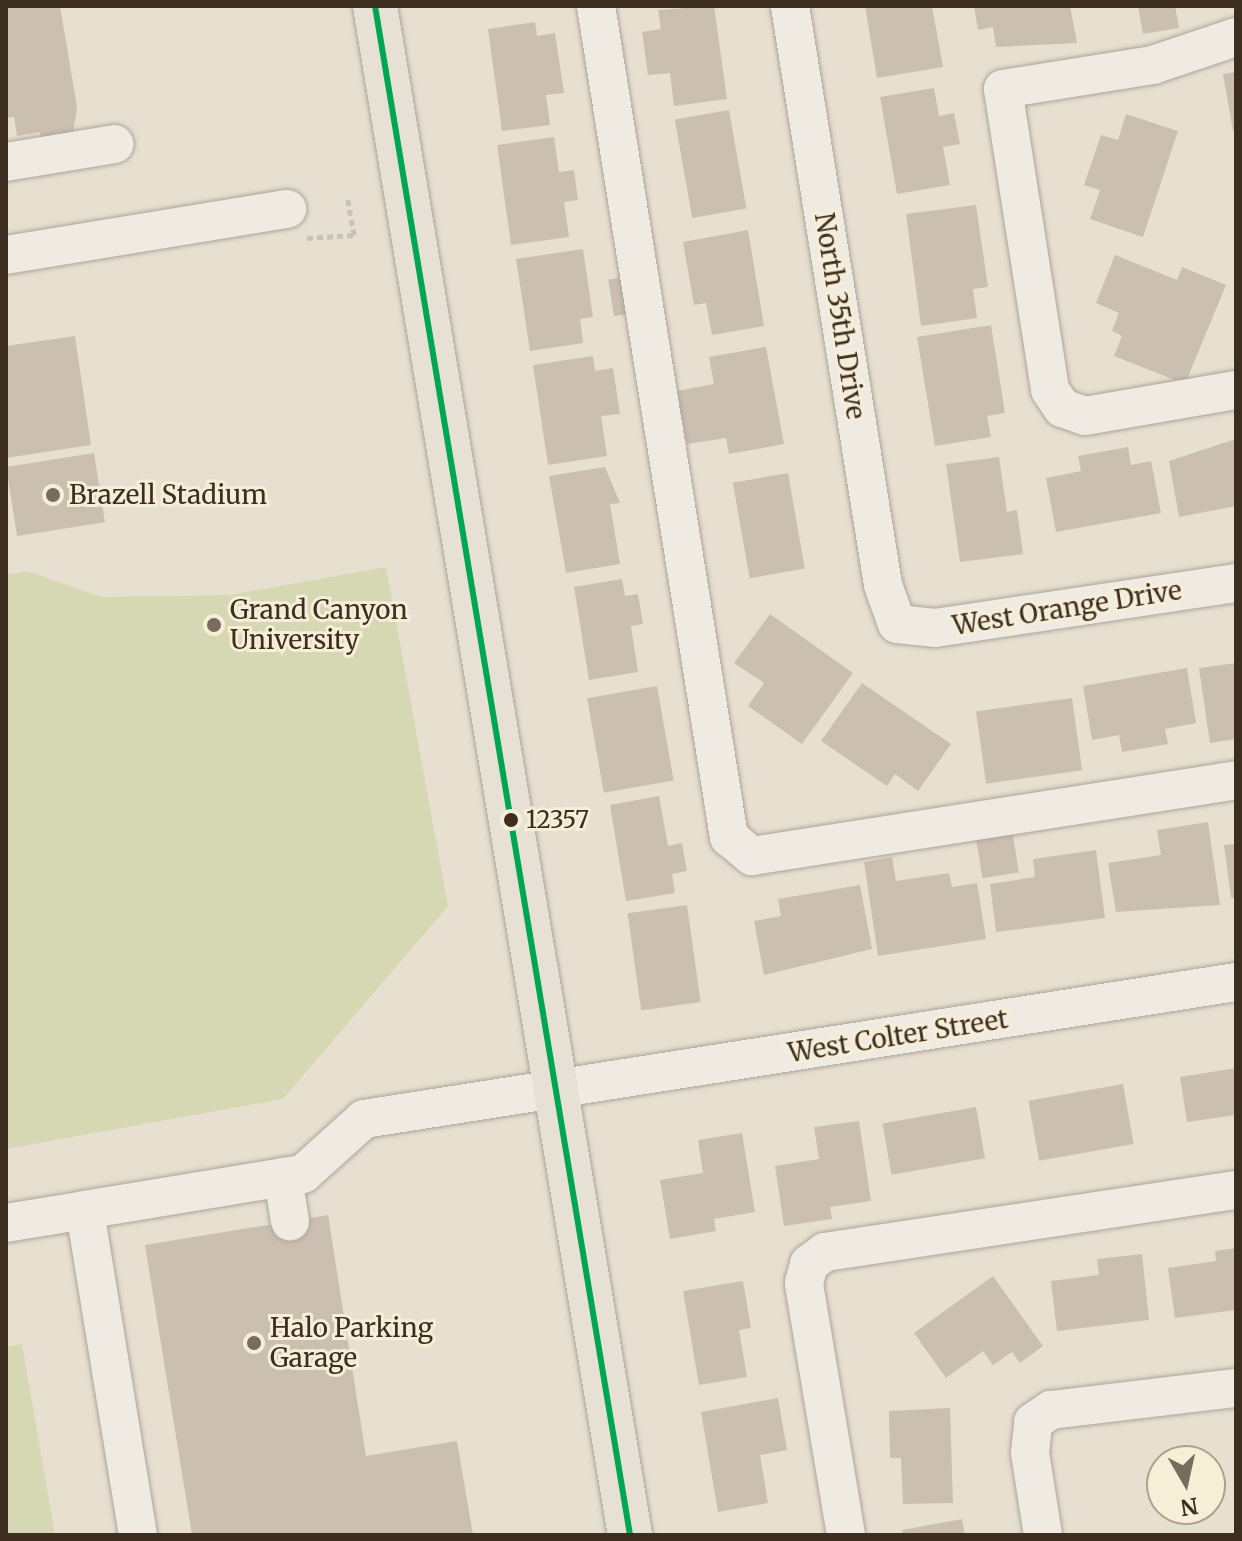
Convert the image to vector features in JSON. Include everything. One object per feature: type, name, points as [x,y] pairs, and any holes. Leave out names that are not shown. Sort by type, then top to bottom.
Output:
[{"type":"main road","points":[[375,6],[560,1091],[630,1535]]},
{"type":"street","points":[[596,6],[729,837],[752,856],[1236,780]]},
{"type":"street","name":"North 35th Drive","points":[[790,6],[883,585],[897,624]]},
{"type":"street","points":[[1236,37],[1153,65],[1003,89],[1050,390],[1062,408],[1085,416],[1236,390]]},
{"type":"street","points":[[6,162],[115,144]]},
{"type":"street","points":[[6,255],[287,209]]},
{"type":"street","name":"West Orange Drive","points":[[897,624],[935,628],[1236,583]]},
{"type":"street","name":"West Colter Street","points":[[6,1223],[303,1174],[364,1119],[560,1091],[1236,982]]},
{"type":"street","points":[[283,1177],[290,1221]]},
{"type":"street","points":[[846,1535],[804,1283],[809,1264],[825,1252],[1236,1190]]},
{"type":"street","points":[[85,1210],[138,1535]]},
{"type":"street","points":[[1043,1535],[1030,1453],[1033,1422],[1051,1410],[1236,1388]]},
{"type":"green space","points":[[386,567],[448,906],[283,1099],[6,1149],[6,575],[27,571],[101,597],[230,595]]},
{"type":"green space","points":[[22,1344],[55,1535],[6,1535],[6,1347]]},
{"type":"building","points":[[6,6],[60,6],[77,107],[72,141],[42,145],[40,132],[17,136],[14,117],[6,118]]},
{"type":"building","points":[[714,6],[727,99],[674,106],[670,73],[648,75],[642,32],[661,29],[658,10]]},
{"type":"building","points":[[865,6],[932,6],[943,67],[877,78]]},
{"type":"building","points":[[974,6],[1070,6],[1077,43],[996,47],[993,27],[978,30]]},
{"type":"building","points":[[1138,6],[1175,6],[1179,28],[1143,34]]},
{"type":"building","points":[[535,22],[537,36],[555,33],[564,93],[546,95],[550,125],[502,131],[488,29]]},
{"type":"building","points":[[1236,72],[1236,130],[1233,131],[1223,74]]},
{"type":"building","points":[[934,88],[939,116],[954,113],[960,144],[943,147],[950,185],[897,194],[880,97]]},
{"type":"building","points":[[729,110],[746,208],[692,218],[675,120]]},
{"type":"building","points":[[1126,114],[1178,131],[1143,237],[1090,219],[1100,190],[1084,185],[1101,135],[1118,140]]},
{"type":"building","points":[[554,137],[559,172],[574,170],[578,200],[564,202],[569,237],[511,245],[497,145]]},
{"type":"building","points":[[976,205],[988,287],[973,289],[977,318],[921,326],[906,214]]},
{"type":"building","points":[[748,230],[764,326],[712,335],[706,303],[694,305],[683,242]]},
{"type":"building","points":[[583,249],[593,317],[580,319],[583,343],[530,351],[516,259]]},
{"type":"building","points":[[1115,255],[1177,280],[1182,267],[1226,285],[1185,384],[1114,356],[1122,336],[1112,331],[1119,313],[1096,303]]},
{"type":"building","points":[[625,277],[631,314],[614,316],[608,280]]},
{"type":"building","points":[[991,325],[1005,413],[987,416],[991,437],[935,446],[917,337]]},
{"type":"building","points":[[75,336],[91,445],[6,458],[6,346]]},
{"type":"building","points":[[766,347],[784,444],[729,454],[726,438],[687,444],[677,391],[714,384],[709,357]]},
{"type":"building","points":[[593,356],[595,371],[613,368],[620,414],[601,416],[607,456],[548,465],[533,365]]},
{"type":"building","points":[[1236,439],[1236,506],[1179,517],[1169,461]]},
{"type":"building","points":[[1128,447],[1131,465],[1151,461],[1161,513],[1056,532],[1046,478],[1081,471],[1078,456]]},
{"type":"building","name":"Brazell Stadium","points":[[94,453],[105,522],[17,536],[6,467]]},
{"type":"building","points":[[999,457],[1007,512],[1017,510],[1023,554],[960,562],[946,464]]},
{"type":"building","points":[[605,467],[620,503],[610,504],[620,564],[566,573],[549,476]]},
{"type":"building","points":[[788,473],[805,569],[750,578],[733,483]]},
{"type":"building","points":[[622,579],[625,596],[638,594],[643,624],[631,626],[638,672],[589,680],[574,587]]},
{"type":"building","points":[[770,614],[853,673],[802,744],[748,706],[764,683],[734,663]]},
{"type":"building","points":[[1236,663],[1236,739],[1210,743],[1199,668]]},
{"type":"building","points":[[1187,668],[1196,723],[1165,729],[1168,744],[1122,752],[1119,735],[1092,740],[1083,686]]},
{"type":"building","points":[[862,683],[951,744],[918,791],[895,774],[887,786],[821,741]]},
{"type":"building","points":[[657,686],[674,781],[604,793],[587,698]]},
{"type":"building","points":[[1072,698],[1082,770],[986,784],[976,711]]},
{"type":"building","points":[[659,796],[668,846],[682,843],[687,871],[672,874],[675,893],[626,901],[610,805]]},
{"type":"building","points":[[1208,822],[1220,905],[1116,912],[1108,863],[1161,855],[1157,830]]},
{"type":"building","points":[[1012,829],[1019,872],[982,878],[975,835]]},
{"type":"building","points":[[1236,844],[1236,898],[1231,898],[1224,845]]},
{"type":"building","points":[[1096,850],[1105,918],[996,932],[990,884],[1035,877],[1033,859]]},
{"type":"building","points":[[892,857],[896,881],[949,873],[952,887],[977,883],[986,939],[878,956],[864,862]]},
{"type":"building","points":[[860,885],[872,949],[764,975],[754,921],[781,916],[778,899]]},
{"type":"building","points":[[687,905],[701,1002],[641,1010],[628,913]]},
{"type":"building","points":[[1236,1068],[1236,1115],[1187,1122],[1180,1077]]},
{"type":"building","points":[[1123,1084],[1134,1144],[1039,1161],[1028,1101]]},
{"type":"building","points":[[976,1107],[985,1158],[891,1175],[882,1123]]},
{"type":"building","points":[[859,1121],[871,1201],[830,1207],[832,1219],[784,1226],[775,1166],[819,1159],[814,1127]]},
{"type":"building","points":[[742,1133],[755,1212],[714,1219],[716,1231],[670,1239],[660,1180],[703,1173],[698,1140]]},
{"type":"building","name":"Halo Parking Garage","points":[[328,1215],[366,1456],[457,1441],[473,1535],[192,1535],[145,1245]]},
{"type":"building","points":[[1236,1248],[1236,1310],[1175,1318],[1168,1268],[1216,1261],[1215,1251]]},
{"type":"building","points":[[1142,1254],[1149,1320],[1057,1331],[1051,1281],[1099,1275],[1097,1259]]},
{"type":"building","points":[[993,1276],[1043,1346],[1020,1363],[1012,1352],[993,1365],[983,1351],[946,1378],[914,1333]]},
{"type":"building","points":[[743,1281],[751,1328],[739,1330],[747,1377],[699,1385],[683,1291]]},
{"type":"building","points":[[778,1398],[787,1450],[760,1455],[768,1503],[718,1512],[701,1412]]},
{"type":"building","points":[[950,1408],[953,1503],[903,1504],[901,1458],[890,1458],[889,1411]]},
{"type":"building","points":[[962,1519],[965,1535],[903,1535],[902,1530]]},
{"type":"transit line","points":[[375,6],[630,1535]]},
{"type":"place","name":"Brazell Stadium","points":[[53,495]]},
{"type":"place","name":"Grand Canyon University","points":[[214,625]]},
{"type":"place","name":"12357","points":[[511,820]]},
{"type":"place","name":"Halo Parking Garage","points":[[254,1343]]}]
